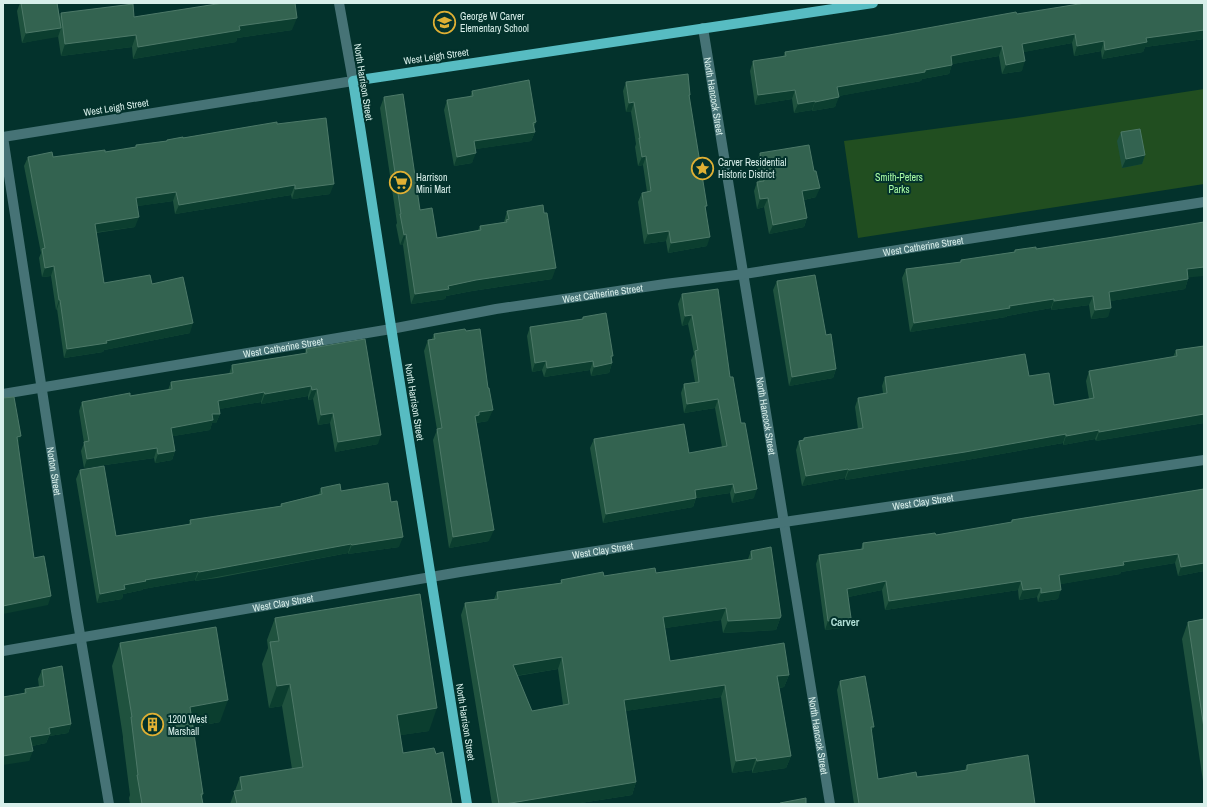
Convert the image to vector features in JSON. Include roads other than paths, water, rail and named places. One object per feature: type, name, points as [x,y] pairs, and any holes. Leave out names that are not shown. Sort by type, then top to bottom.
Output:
[{"type":"main road","name":"West Leigh Street","points":[[353,81],[872,3]]},
{"type":"main road","name":"North Harrison Street","points":[[353,81],[467,804]]},
{"type":"street","name":"North Harrison Street","points":[[339,3],[353,81]]},
{"type":"street","name":"North Hancock Street","points":[[703,28],[830,804]]},
{"type":"street","name":"West Leigh Street","points":[[3,137],[353,81]]},
{"type":"street","name":"Norton Street","points":[[3,137],[81,639],[109,804]]},
{"type":"street","name":"West Catherine Street","points":[[3,394],[391,329],[504,308],[744,274],[1204,202]]},
{"type":"street","name":"West Clay Street","points":[[3,652],[431,577],[784,522],[1204,460]]},
{"type":"place","name":"George W Carver Elementary School","points":[[444,22]]},
{"type":"place","name":"Carver Residential Historic District","points":[[703,168]]},
{"type":"place","name":"Harrison Mini Mart","points":[[401,183]]},
{"type":"place","name":"1200 West Marshall","points":[[153,725]]},
{"type":"district","name":"Carver","points":[[845,622]]},
{"type":"park label","name":"Smith-Peters Parks","points":[[899,182]]}]
